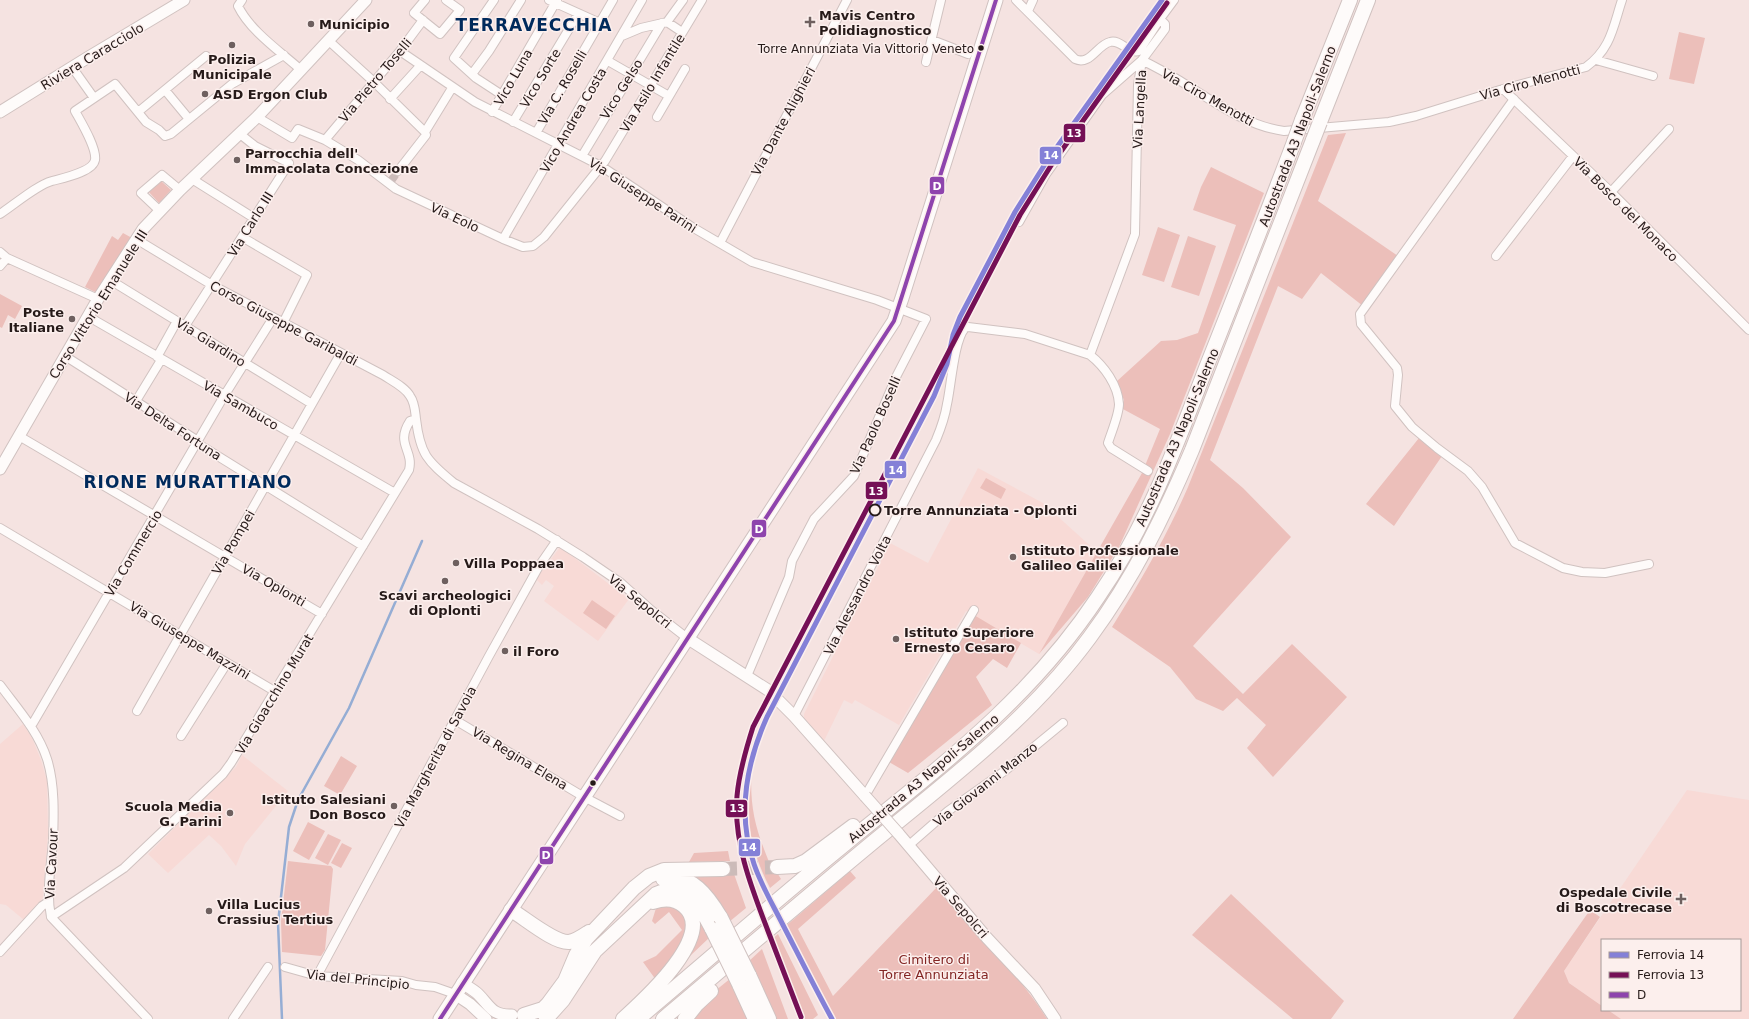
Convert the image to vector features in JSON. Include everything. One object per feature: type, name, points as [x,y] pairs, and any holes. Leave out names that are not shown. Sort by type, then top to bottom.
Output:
[{"type":"highway","name":"Autostrada A3 Napoli-Salerno","points":[[638,1019],[809,874],[952,757],[991,723],[1028,686],[1056,654],[1098,598],[1120,562],[1156,492],[1350,0]]},
{"type":"highway","name":"Autostrada A3 Napoli-Salerno","points":[[663,1019],[958,773],[1008,729],[1046,692],[1090,638],[1110,609],[1153,536],[1172,498],[1368,0]]},
{"type":"highway","points":[[778,867],[795,866],[806,861],[886,799],[916,778],[952,757]]},
{"type":"highway","points":[[517,1017],[543,1009],[554,997],[568,975],[580,948],[599,925],[634,888],[648,876],[656,872],[674,869],[723,869]]},
{"type":"highway","points":[[620,904],[648,884],[667,878],[686,880],[702,890],[709,898],[716,923],[744,979],[769,1019]]},
{"type":"highway","points":[[546,1019],[563,1000],[595,951],[656,894],[669,889],[681,891],[694,899],[716,923]]},
{"type":"highway","points":[[623,1019],[655,987],[676,962],[687,948],[693,933],[693,919],[688,909],[683,904],[670,899],[664,899],[643,906]]},
{"type":"highway","points":[[511,910],[558,941],[569,942],[576,940],[599,925]]},
{"type":"highway","points":[[685,1019],[697,1004],[740,964],[768,930]]},
{"type":"highway","points":[[744,979],[755,1019]]},
{"type":"main road","points":[[440,1019],[894,321],[996,0]]},
{"type":"street","name":"Riviera Caracciolo","points":[[0,112],[184,0]]},
{"type":"street","points":[[242,0],[238,6],[248,20],[301,70]]},
{"type":"street","name":"Corso Vittorio Emanuele III","points":[[0,469],[98,300],[136,239],[180,190],[240,134],[329,42],[366,0]]},
{"type":"street","points":[[425,0],[414,13],[440,34],[460,10],[446,0]]},
{"type":"street","points":[[494,0],[454,58],[472,74],[502,95]]},
{"type":"street","points":[[472,74],[489,52],[521,0]]},
{"type":"street","name":"Via C. Roselli","points":[[536,133],[613,0]]},
{"type":"street","name":"Vico Andrea Costa","points":[[503,239],[608,61],[642,0]]},
{"type":"street","name":"Vico Gelso","points":[[582,156],[631,74],[664,23],[683,0]]},
{"type":"street","name":"Via Asilo Infantile","points":[[523,247],[533,246],[544,237],[601,166],[702,0]]},
{"type":"street","name":"Via Dante Alighieri","points":[[720,243],[847,0]]},
{"type":"street","points":[[926,62],[941,0]]},
{"type":"street","points":[[1016,0],[1074,58],[1080,61],[1085,60],[1112,41],[1118,42],[1135,52],[1139,51],[1174,0]]},
{"type":"street","points":[[1028,11],[1033,0]]},
{"type":"street","name":"Via Ciro Menotti","points":[[1142,60],[1224,108],[1247,120],[1271,129],[1284,131],[1389,122],[1416,116],[1503,89],[1586,67],[1596,60],[1607,46],[1622,0]]},
{"type":"street","points":[[554,1],[578,14],[600,23]]},
{"type":"street","name":"Vico Luna","points":[[492,112],[554,1]]},
{"type":"street","name":"Vico Sorte","points":[[514,122],[578,14]]},
{"type":"street","points":[[1142,60],[1165,29],[1165,24],[1160,19]]},
{"type":"street","name":"Via Pietro Toselli","points":[[325,140],[400,51],[423,20]]},
{"type":"street","points":[[622,36],[641,28],[664,23],[682,32]]},
{"type":"street","points":[[932,40],[968,54]]},
{"type":"street","points":[[329,42],[374,82],[425,132]]},
{"type":"street","name":"Via Giuseppe Parini","points":[[400,51],[452,88],[492,112],[601,166],[692,227],[759,266],[899,308],[926,319]]},
{"type":"street","points":[[0,214],[46,183],[72,176],[95,162],[91,144],[75,111],[115,84],[146,122],[159,130],[165,136],[171,134],[232,84],[284,55]]},
{"type":"street","points":[[138,112],[206,56]]},
{"type":"street","name":"Via Langella","points":[[1019,222],[1046,174],[1102,95],[1142,60]]},
{"type":"street","name":"Via Langella","points":[[1090,355],[1135,234],[1138,85],[1142,60]]},
{"type":"street","points":[[1596,60],[1652,76]]},
{"type":"street","points":[[608,61],[669,96]]},
{"type":"street","points":[[390,99],[420,66]]},
{"type":"street","points":[[72,67],[94,98]]},
{"type":"street","points":[[657,117],[685,69]]},
{"type":"street","points":[[398,171],[426,135],[425,132],[452,88]]},
{"type":"street","name":"Via Bosco del Monaco","points":[[1503,89],[1611,192],[1749,330]]},
{"type":"street","points":[[165,90],[189,119]]},
{"type":"street","points":[[1514,100],[1360,314],[1361,324],[1397,368],[1398,375],[1395,406],[1412,427],[1468,471],[1482,487],[1515,543],[1563,568],[1582,572],[1605,573],[1649,564]]},
{"type":"street","name":"Via Eolo","points":[[256,117],[292,138],[298,129],[325,140],[390,182],[396,189],[523,247]]},
{"type":"street","points":[[1611,192],[1669,129]]},
{"type":"street","name":"Via Carlo III","points":[[185,326],[289,163],[255,146],[240,134]]},
{"type":"street","points":[[1496,256],[1573,156]]},
{"type":"street","points":[[160,211],[141,193],[162,175],[180,190]]},
{"type":"street","points":[[192,179],[254,218]]},
{"type":"street","points":[[242,237],[307,275],[283,323]]},
{"type":"street","name":"Corso Giuseppe Garibaldi","points":[[136,239],[212,285],[383,375],[407,392],[414,402],[416,419]]},
{"type":"street","points":[[0,252],[7,258],[98,300]]},
{"type":"street","points":[[0,266],[7,258]]},
{"type":"street","name":"Via Giardino","points":[[110,280],[312,404]]},
{"type":"street","name":"Via Sambuco","points":[[89,317],[395,493]]},
{"type":"street","name":"Via Commercio","points":[[30,725],[33,723],[224,396],[273,318]]},
{"type":"street","name":"Via Paolo Boselli","points":[[747,676],[789,577],[792,561],[814,519],[854,476],[897,375],[926,319]]},
{"type":"street","points":[[136,401],[177,321]]},
{"type":"street","name":"Via Alessandro Volta","points":[[794,716],[936,440],[946,411],[955,358],[963,330],[968,327],[1025,334],[1090,355],[1108,374],[1118,396],[1119,406],[1108,443],[1111,448],[1148,471]]},
{"type":"street","name":"Via Pompei","points":[[137,711],[224,556],[342,353]]},
{"type":"street","name":"Via Delta Fortuna","points":[[65,356],[363,546]]},
{"type":"street","name":"Via Sepolcri","points":[[416,419],[422,450],[427,459],[454,483],[557,540],[621,583],[651,610],[687,638],[768,690],[794,716],[987,938],[1035,989],[1055,1019]]},
{"type":"street","name":"Via Gioacchino Murat","points":[[51,917],[124,868],[223,774],[240,752],[409,470],[410,464],[403,438],[405,428],[410,421],[416,419]]},
{"type":"street","name":"Via Oplonti","points":[[19,436],[322,614]]},
{"type":"street","name":"Via Giuseppe Mazzini","points":[[0,528],[276,692]]},
{"type":"street","name":"Via Margherita di Savoia","points":[[317,976],[539,566],[557,540]]},
{"type":"street","points":[[865,796],[974,610]]},
{"type":"street","points":[[181,736],[227,662]]},
{"type":"street","name":"Via Cavour","points":[[0,685],[30,725],[42,747],[50,775],[53,839],[48,902],[51,917],[148,1019]]},
{"type":"street","name":"Via Regina Elena","points":[[455,720],[584,797],[620,816]]},
{"type":"street","name":"Via Giovanni Manzo","points":[[908,846],[948,811],[1005,770],[1062,723]]},
{"type":"street","points":[[0,952],[42,906],[48,902]]},
{"type":"street","points":[[233,1019],[268,967]]},
{"type":"street","name":"Via del Principio","points":[[284,967],[317,976],[402,981],[416,985],[459,989]]},
{"type":"street","points":[[459,989],[479,995],[494,1012],[498,1014],[517,1017]]},
{"type":"street","points":[[459,989],[470,1004],[486,1019]]},
{"type":"shaded area","points":[[978,468],[1043,503],[1097,552],[1039,654],[966,611],[899,725],[855,700],[852,704],[844,700],[824,741],[804,718],[804,714],[890,543],[928,563]]},
{"type":"shaded area","points":[[560,547],[629,599],[598,641],[544,601],[554,586],[546,580],[542,585],[536,579]]},
{"type":"shaded area","points":[[23,724],[32,738],[41,760],[47,781],[48,834],[43,898],[24,920],[6,905],[0,904],[0,744]]},
{"type":"shaded area","name":"Scuola Media G. Parini","points":[[242,755],[288,791],[245,844],[236,866],[221,846],[209,835],[168,873],[148,854],[236,767]]},
{"type":"shaded area","name":"Ospedale Civile di Boscotrecase","points":[[1687,790],[1749,800],[1749,1019],[1621,1019],[1609,1011],[1741,1011],[1741,939],[1601,939],[1601,1005],[1569,983],[1564,971]]},
{"type":"green space","points":[[1679,32],[1705,38],[1694,84],[1669,79]]},
{"type":"green space","points":[[1346,133],[1318,201],[1398,256],[1363,306],[1321,273],[1302,299],[1278,286],[1210,460],[1243,488],[1291,537],[1193,646],[1243,694],[1292,644],[1347,697],[1273,777],[1247,748],[1266,725],[1237,698],[1223,711],[1196,699],[1170,667],[1112,627],[1153,558],[1188,487],[1328,135]]},
{"type":"green space","points":[[1211,167],[1264,193],[1170,434],[1119,547],[1088,597],[1039,654],[1142,473],[1160,429],[1121,408],[1124,400],[1116,382],[1161,341],[1177,340],[1198,333],[1236,225],[1193,210],[1201,187]]},
{"type":"green space","points":[[161,181],[171,190],[159,203],[148,191]]},
{"type":"green space","points":[[1158,227],[1180,235],[1164,282],[1142,275]]},
{"type":"green space","points":[[123,233],[132,238],[100,290],[95,292],[85,287],[112,236],[118,240]]},
{"type":"green space","points":[[1188,236],[1216,246],[1199,296],[1171,287]]},
{"type":"green space","points":[[0,294],[22,306],[15,319],[8,315],[2,328],[0,327]]},
{"type":"green space","points":[[1419,438],[1442,456],[1394,526],[1366,504]]},
{"type":"green space","points":[[986,478],[1006,489],[1001,499],[980,488]]},
{"type":"green space","points":[[592,600],[615,616],[606,629],[583,613]]},
{"type":"green space","points":[[974,615],[1021,643],[1007,668],[993,659],[976,677],[992,705],[908,773],[889,762]]},
{"type":"green space","points":[[341,756],[357,766],[340,795],[324,786]]},
{"type":"green space","points":[[752,763],[751,791],[756,826],[770,864],[776,863],[776,871],[781,879],[770,888],[757,858],[749,827],[748,795]]},
{"type":"green space","points":[[308,822],[325,831],[309,860],[293,851]]},
{"type":"green space","points":[[328,834],[341,840],[328,865],[315,858]]},
{"type":"green space","points":[[342,843],[352,848],[341,868],[331,863]]},
{"type":"green space","points":[[728,851],[730,861],[689,862],[694,853]]},
{"type":"green space","points":[[288,861],[331,866],[333,869],[325,950],[321,956],[282,952],[281,921]]},
{"type":"green space","points":[[733,871],[746,908],[729,922],[690,876]]},
{"type":"green space","name":"Cimitero di Torre Annunziata","points":[[850,871],[856,878],[798,929],[833,996],[937,887],[977,932],[975,934],[1005,964],[1031,995],[1047,1019],[834,1019],[787,925]]},
{"type":"green space","points":[[1231,894],[1344,1001],[1331,1019],[1293,1019],[1192,935]]},
{"type":"green space","points":[[668,901],[686,914],[686,938],[656,980],[643,962],[656,956],[682,930],[669,912],[655,924],[652,921],[657,905]]},
{"type":"green space","points":[[1590,910],[1600,917],[1564,971],[1569,983],[1601,1005],[1601,1011],[1609,1011],[1621,1019],[1513,1019]]},
{"type":"green space","points":[[696,912],[710,937],[670,975]]},
{"type":"green space","points":[[778,934],[818,1015],[813,1019],[798,1019],[770,941]]},
{"type":"green space","points":[[762,949],[788,1019],[773,1019],[748,962]]},
{"type":"green space","points":[[731,978],[750,1019],[690,1019],[715,991]]},
{"type":"waterway","points":[[282,1019],[278,923],[289,827],[298,800],[349,708],[422,541]]},
{"type":"tunnel","points":[[391,181],[398,171]]},
{"type":"tunnel","points":[[723,869],[777,867]]},
{"type":"rail line","name":"14","points":[[832,1019],[767,895],[754,864],[749,846],[745,808],[749,771],[754,753],[767,717],[934,396],[947,364],[953,335],[960,317],[1015,212],[1047,161],[1162,0]]},
{"type":"rail line","name":"13","points":[[801,1017],[750,882],[738,831],[737,796],[739,778],[753,727],[1020,215],[1052,164],[1167,3]]},
{"type":"transit line","name":"D","points":[[440,1019],[894,321],[996,0]]},
{"type":"place","name":"Mavis Centro Polidiagnostico","points":[[810,22]]},
{"type":"place","name":"Municipio","points":[[311,24]]},
{"type":"place","name":"Polizia Municipale","points":[[232,45]]},
{"type":"place","name":"Torre Annunziata Via Vittorio Veneto","points":[[981,48]]},
{"type":"place","name":"ASD Ergon Club","points":[[205,94]]},
{"type":"place","name":"Parrocchia dell' Immacolata Concezione","points":[[237,160]]},
{"type":"place","name":"Poste Italiane","points":[[72,319]]},
{"type":"place","name":"Torre Annunziata - Oplonti","points":[[875,510]]},
{"type":"place","name":"Istituto Professionale Galileo Galilei","points":[[1013,557]]},
{"type":"place","name":"Villa Poppaea","points":[[456,563]]},
{"type":"place","name":"Scavi archeologici di Oplonti","points":[[445,581]]},
{"type":"place","name":"Istituto Superiore Ernesto Cesaro","points":[[896,639]]},
{"type":"place","name":"il Foro","points":[[505,651]]},
{"type":"place","name":"Istituto Salesiani Don Bosco","points":[[394,806]]},
{"type":"place","name":"Scuola Media G. Parini","points":[[230,813]]},
{"type":"place","name":"Ospedale Civile di Boscotrecase","points":[[1681,899]]},
{"type":"place","name":"Villa Lucius Crassius Tertius","points":[[209,911]]},
{"type":"district","name":"TERRAVECCHIA","points":[[534,25]]},
{"type":"district","name":"RIONE MURATTIANO","points":[[188,482]]}]
